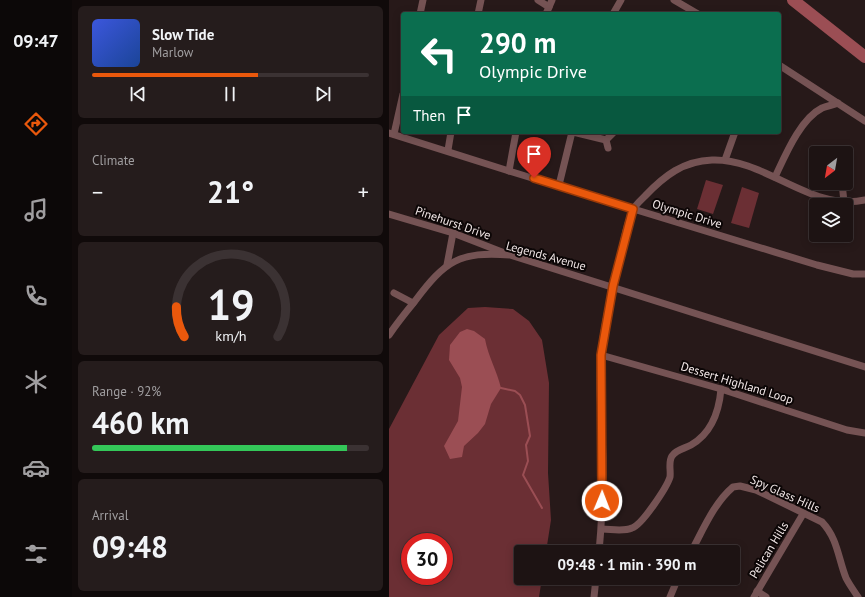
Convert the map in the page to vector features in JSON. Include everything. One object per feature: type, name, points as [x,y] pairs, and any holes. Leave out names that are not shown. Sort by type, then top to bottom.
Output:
[{"type":"street","points":[[420,12],[423,0]]},
{"type":"street","points":[[478,12],[481,0]]},
{"type":"street","points":[[538,0],[550,3]]},
{"type":"street","points":[[614,12],[621,0]]},
{"type":"street","points":[[674,0],[695,12]]},
{"type":"street","points":[[781,66],[865,121]]},
{"type":"street","points":[[392,133],[401,101]]},
{"type":"street","points":[[775,177],[792,142],[811,116],[822,108],[838,103]]},
{"type":"street","name":"Olympic Drive","points":[[392,133],[509,171],[559,185],[817,266],[853,274],[865,274]]},
{"type":"street","points":[[448,150],[451,134]]},
{"type":"street","points":[[509,171],[516,134]]},
{"type":"street","points":[[559,185],[572,134]]},
{"type":"street","points":[[578,134],[606,140]]},
{"type":"street","points":[[606,140],[612,134]]},
{"type":"street","points":[[725,160],[734,134]]},
{"type":"street","points":[[606,140],[608,148]]},
{"type":"street","points":[[600,545],[602,529],[601,355],[613,286],[633,209],[670,172],[697,162],[725,160],[775,177],[811,194],[828,198]]},
{"type":"street","points":[[853,201],[865,200]]},
{"type":"street","name":"Pinehurst Drive","points":[[389,214],[453,233],[510,255]]},
{"type":"street","points":[[447,265],[453,233]]},
{"type":"street","name":"Legends Avenue","points":[[389,335],[432,278],[447,265],[484,253],[510,255],[613,286]]},
{"type":"street","points":[[613,286],[865,367]]},
{"type":"street","points":[[394,293],[413,303]]},
{"type":"street","name":"Dessert Highland Loop","points":[[601,355],[721,389],[847,430],[865,433]]},
{"type":"street","points":[[602,529],[630,529],[643,519],[669,477],[672,456],[680,449],[697,441],[706,433],[714,421],[719,408],[721,389]]},
{"type":"street","name":"Spy Glass Hills","points":[[695,545],[713,512],[733,487],[740,486],[756,490],[822,522],[828,528],[837,546],[846,577],[858,597]]},
{"type":"street","name":"Pelican Hills","points":[[755,594],[803,514]]},
{"type":"street","points":[[594,597],[595,585]]},
{"type":"street","points":[[670,597],[675,585]]},
{"type":"street","points":[[755,594],[766,597]]},
{"type":"shaded area","points":[[706,180],[723,185],[713,214],[697,209]]},
{"type":"shaded area","points":[[742,187],[759,193],[749,228],[731,223]]},
{"type":"shaded area","points":[[485,307],[513,309],[529,321],[542,340],[549,383],[548,473],[551,520],[547,545],[514,545],[514,585],[541,585],[539,597],[389,597],[389,429],[439,335],[468,308]]},
{"type":"shaded area","points":[[467,329],[474,331],[485,339],[501,388],[491,404],[485,424],[464,446],[462,457],[450,459],[444,446],[458,421],[462,387],[460,378],[449,360],[450,345],[460,332]]},
{"type":"waterway","points":[[793,0],[865,57]]},
{"type":"waterway","points":[[501,388],[515,391],[520,395],[525,405],[530,436],[526,445],[528,461],[523,475],[542,508]]},
{"type":"route","points":[[534,178],[633,209],[613,286],[601,355],[600,395],[603,460],[602,501]]}]
